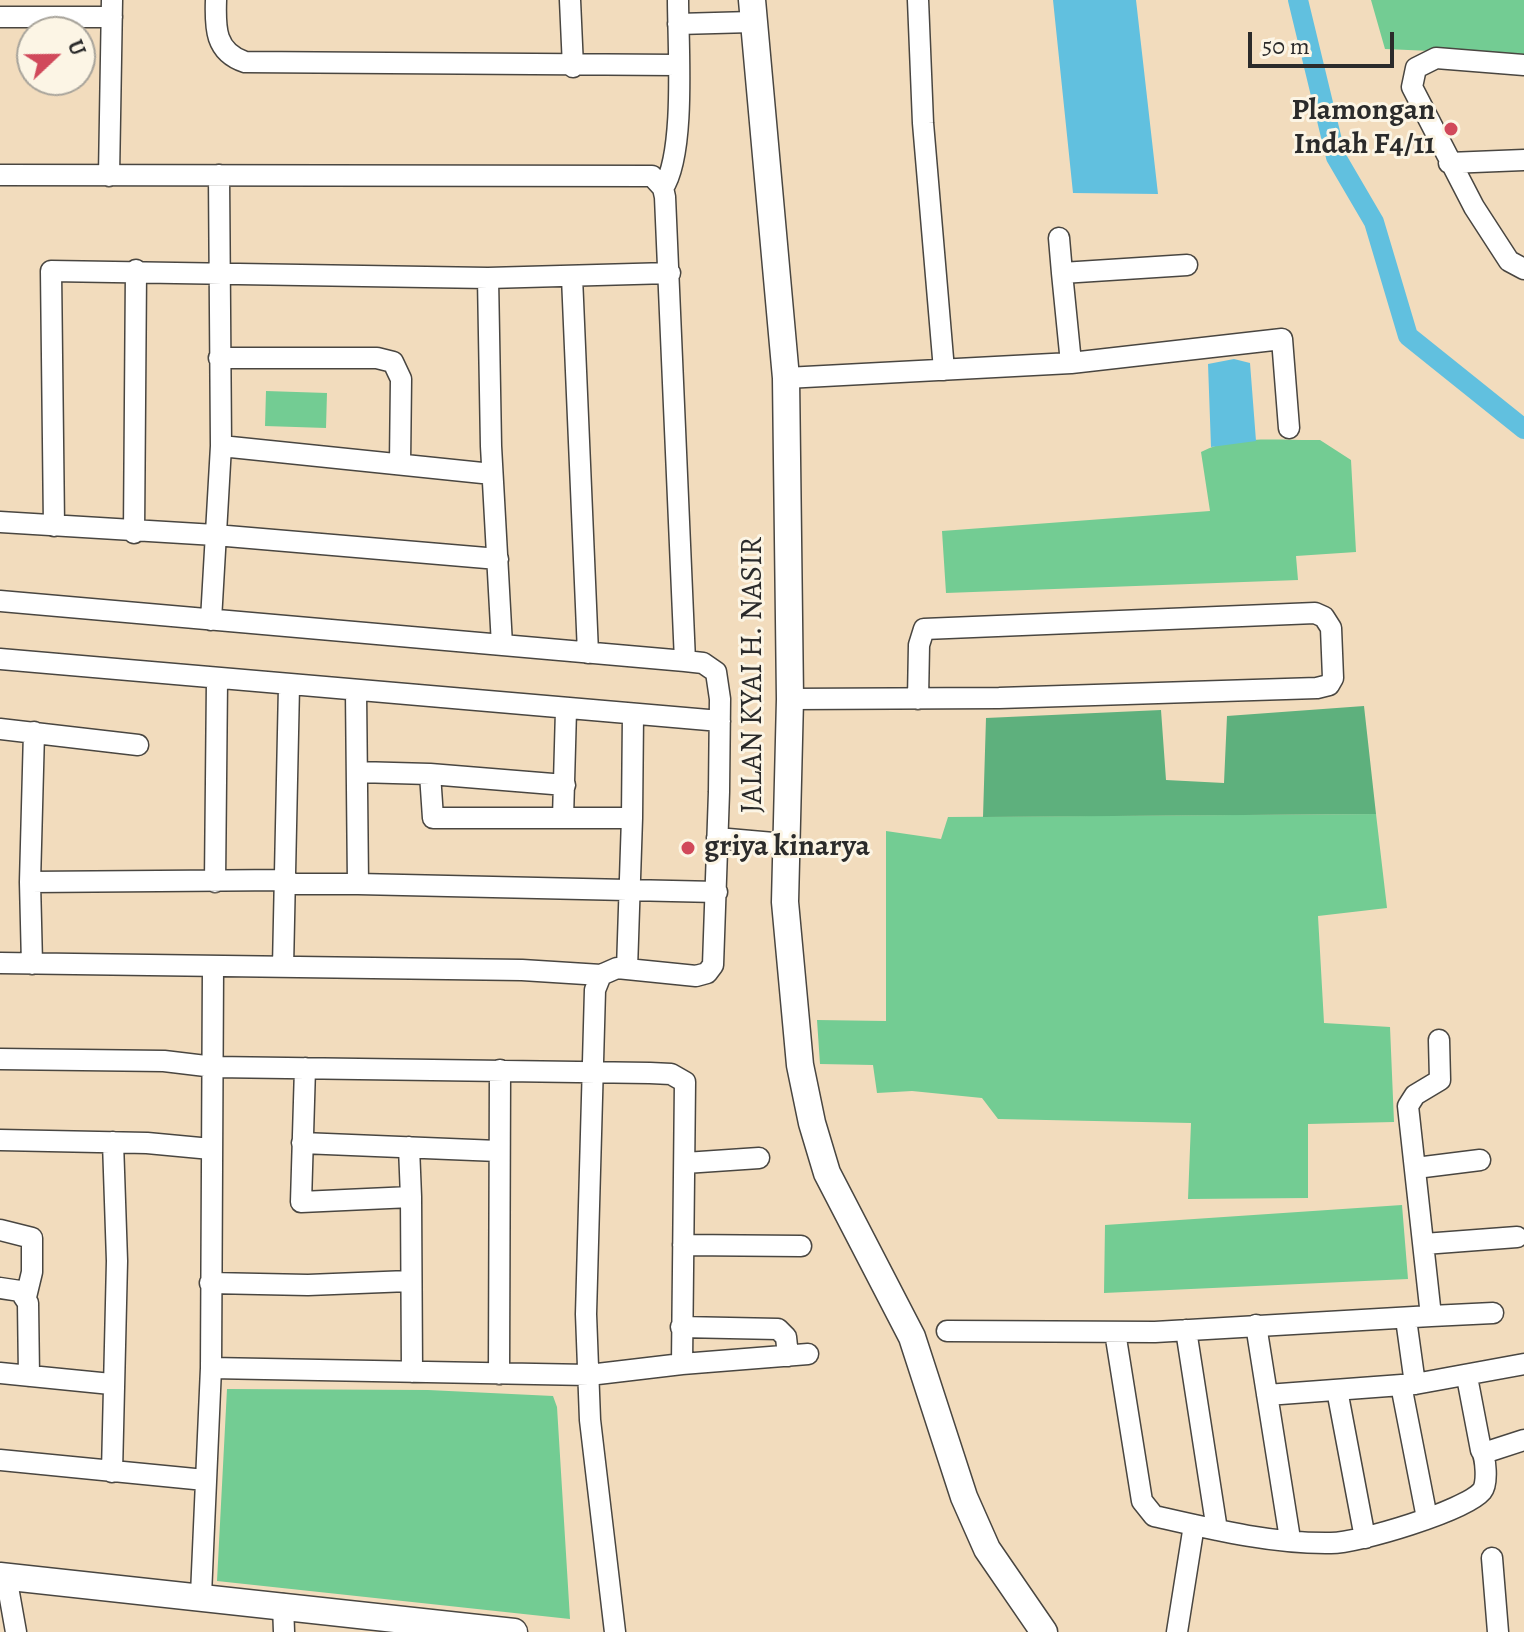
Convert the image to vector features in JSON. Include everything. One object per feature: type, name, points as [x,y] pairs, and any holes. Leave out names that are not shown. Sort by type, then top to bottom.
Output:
[{"type":"main road","name":"JALAN KYAI H. NASIR","points":[[752,11],[786,378],[790,699],[769,842],[785,902],[800,1065],[812,1123],[827,1173],[912,1337],[964,1497],[987,1549],[1044,1632]]},
{"type":"main road","points":[[3,1576],[201,1595],[506,1631]]},
{"type":"street","points":[[216,0],[219,44],[233,58],[245,62],[573,67],[677,65]]},
{"type":"street","points":[[570,0],[573,67]]},
{"type":"street","points":[[678,0],[675,152],[670,176],[663,188],[670,273],[685,661]]},
{"type":"street","points":[[918,0],[923,123],[944,370]]},
{"type":"street","points":[[0,17],[112,8],[109,176]]},
{"type":"street","points":[[678,24],[752,11]]},
{"type":"street","points":[[1524,65],[1436,58],[1416,68],[1412,87],[1449,163],[1509,261],[1524,269]]},
{"type":"street","points":[[1449,163],[1524,160]]},
{"type":"street","points":[[0,175],[643,175],[652,176],[663,188]]},
{"type":"street","points":[[211,620],[221,446],[219,175]]},
{"type":"street","points":[[1059,238],[1071,363]]},
{"type":"street","points":[[1062,273],[1187,265]]},
{"type":"street","points":[[134,533],[136,270]]},
{"type":"street","points":[[54,526],[51,271],[488,278],[670,273]]},
{"type":"street","points":[[572,277],[588,653]]},
{"type":"street","points":[[488,278],[492,474],[502,645]]},
{"type":"street","points":[[786,378],[1071,363],[1282,339],[1289,428]]},
{"type":"street","points":[[219,358],[377,358],[393,362],[401,379],[400,464]]},
{"type":"street","points":[[221,446],[492,474]]},
{"type":"street","points":[[0,522],[134,533],[215,535],[498,559]]},
{"type":"street","points":[[0,601],[703,663],[716,672],[720,721],[717,892],[711,970],[696,976],[627,969],[609,969],[601,975],[522,970],[0,963]]},
{"type":"street","points":[[790,699],[918,699],[1317,688],[1329,685],[1333,678],[1331,628],[1324,617],[1315,613],[924,629],[920,635],[918,699]]},
{"type":"street","points":[[0,659],[720,721]]},
{"type":"street","points":[[215,882],[217,680]]},
{"type":"street","points":[[283,967],[289,686]]},
{"type":"street","points":[[356,692],[358,884]]},
{"type":"street","points":[[563,818],[566,710]]},
{"type":"street","points":[[627,969],[633,714]]},
{"type":"street","points":[[0,729],[138,745]]},
{"type":"street","points":[[32,964],[30,882],[34,732]]},
{"type":"street","points":[[357,772],[430,774],[565,785]]},
{"type":"street","points":[[430,774],[433,818],[632,818]]},
{"type":"street","points":[[717,838],[769,842]]},
{"type":"street","points":[[30,882],[287,880],[293,884],[717,892]]},
{"type":"street","points":[[201,1595],[211,1368],[213,967]]},
{"type":"street","points":[[601,975],[592,1019],[586,1298],[590,1420],[615,1632]]},
{"type":"street","points":[[1431,1316],[1408,1106],[1415,1095],[1440,1080],[1439,1040]]},
{"type":"street","points":[[0,1059],[164,1061],[214,1067],[671,1074],[682,1078],[687,1086],[682,1364]]},
{"type":"street","points":[[305,1068],[301,1202],[411,1197]]},
{"type":"street","points":[[499,1374],[500,1070]]},
{"type":"street","points":[[0,1140],[113,1142],[211,1149]]},
{"type":"street","points":[[112,1472],[111,1384],[117,1261],[113,1142]]},
{"type":"street","points":[[302,1143],[498,1151]]},
{"type":"street","points":[[409,1147],[412,1372]]},
{"type":"street","points":[[685,1163],[759,1158]]},
{"type":"street","points":[[1416,1168],[1480,1160]]},
{"type":"street","points":[[0,1230],[32,1238],[32,1272],[26,1297],[29,1376]]},
{"type":"street","points":[[1424,1244],[1517,1237]]},
{"type":"street","points":[[683,1245],[801,1246]]},
{"type":"street","points":[[210,1283],[308,1285],[409,1281]]},
{"type":"street","points":[[0,1288],[14,1289],[26,1297]]},
{"type":"street","points":[[947,1331],[1186,1330],[1493,1313]]},
{"type":"street","points":[[1406,1319],[1408,1385],[1427,1518]]},
{"type":"street","points":[[1256,1325],[1290,1539]]},
{"type":"street","points":[[211,1368],[589,1375],[798,1355],[778,1329],[681,1327]]},
{"type":"street","points":[[1186,1330],[1217,1530]]},
{"type":"street","points":[[1115,1332],[1145,1507],[1154,1516],[1217,1530],[1327,1543],[1365,1538],[1427,1518],[1481,1491],[1485,1483],[1481,1450],[1467,1377]]},
{"type":"street","points":[[1267,1395],[1408,1385],[1467,1377],[1524,1364]]},
{"type":"street","points":[[0,1373],[111,1384]]},
{"type":"street","points":[[1337,1390],[1365,1538]]},
{"type":"street","points":[[1481,1450],[1490,1451],[1524,1440]]},
{"type":"street","points":[[0,1460],[205,1480]]},
{"type":"street","points":[[1177,1632],[1194,1525]]},
{"type":"street","points":[[1492,1558],[1498,1632]]},
{"type":"street","points":[[3,1576],[16,1632]]},
{"type":"street","points":[[283,1604],[284,1632]]},
{"type":"green space","points":[[1371,0],[1524,0],[1524,55],[1385,49]]},
{"type":"green space","points":[[266,391],[327,393],[326,428],[265,426]]},
{"type":"green space","points":[[1320,440],[1351,460],[1356,552],[1296,556],[1298,580],[946,593],[942,531],[1210,511],[1201,452],[1214,446],[1243,441]]},
{"type":"green space","points":[[1364,706],[1376,814],[983,817],[986,718],[1161,710],[1166,780],[1224,783],[1227,716]]},
{"type":"green space","points":[[1376,814],[1387,908],[1318,916],[1324,1023],[1390,1027],[1394,1122],[1308,1124],[1308,1198],[1188,1199],[1191,1123],[998,1119],[982,1098],[912,1091],[877,1093],[873,1065],[820,1064],[817,1020],[886,1021],[886,831],[941,839],[948,817]]},
{"type":"green space","points":[[1402,1205],[1408,1279],[1104,1293],[1105,1225]]},
{"type":"green space","points":[[227,1389],[428,1390],[553,1396],[557,1407],[570,1619],[217,1581]]},
{"type":"water","points":[[1053,0],[1136,0],[1158,194],[1073,193]]},
{"type":"water","points":[[1234,359],[1250,363],[1256,441],[1211,447],[1208,364]]},
{"type":"waterway","points":[[1298,0],[1336,157],[1374,222],[1408,336],[1524,429]]},
{"type":"place","name":"Plamongan Indah F4/11","points":[[1451,129]]},
{"type":"place","name":"griya kinarya","points":[[688,848]]}]
